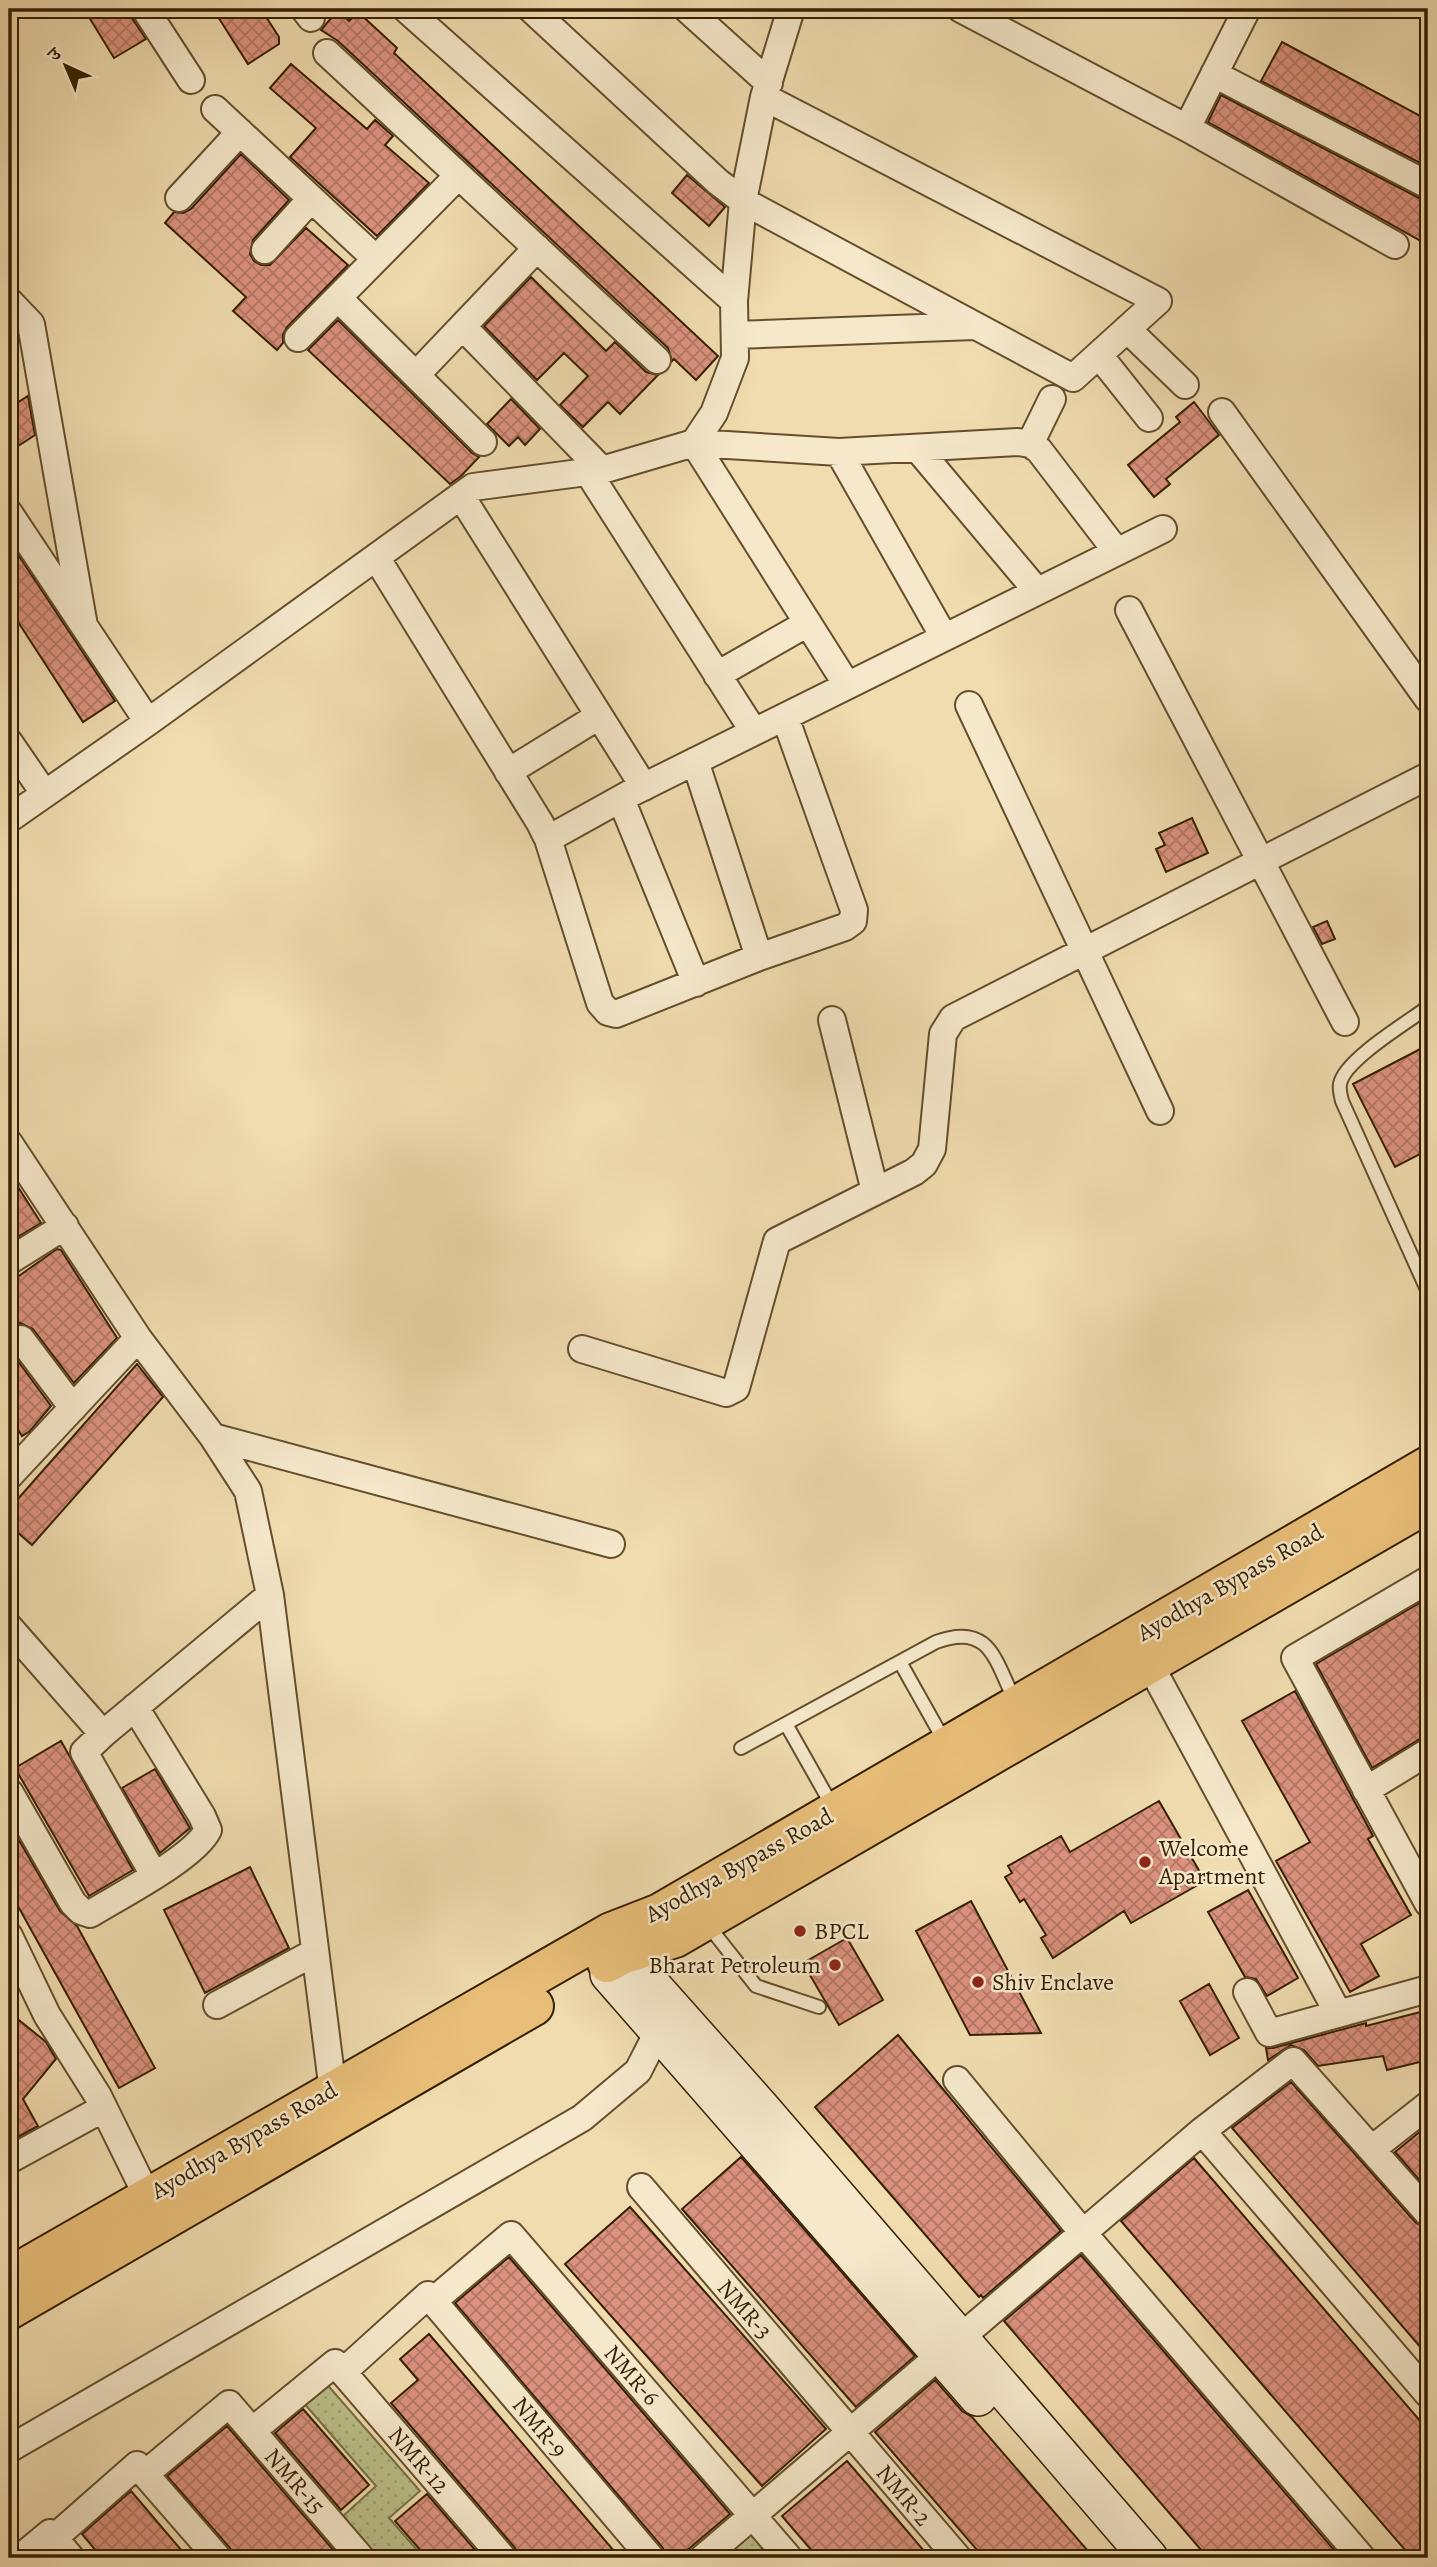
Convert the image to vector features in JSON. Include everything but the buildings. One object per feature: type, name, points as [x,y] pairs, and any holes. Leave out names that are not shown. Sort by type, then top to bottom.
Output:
[{"type":"main road","name":"Ayodhya Bypass Road","points":[[606,1949],[675,1938],[705,1921],[947,1746],[1428,1466]]},
{"type":"main road","name":"Ayodhya Bypass Road","points":[[9,2310],[153,2210],[606,1949],[660,1913],[842,1824],[1149,1663],[1428,1503]]},
{"type":"main road","name":"Ayodhya Bypass Road","points":[[9,2277],[153,2210]]},
{"type":"street","points":[[145,9],[191,80]]},
{"type":"street","points":[[406,9],[734,301]]},
{"type":"street","points":[[531,9],[718,182],[743,201],[1073,378],[1158,301],[766,90],[687,9]]},
{"type":"street","points":[[694,443],[714,413],[735,358],[734,301],[743,201],[766,90],[791,9]]},
{"type":"street","points":[[961,9],[1187,128],[1395,245]]},
{"type":"street","points":[[1187,128],[1247,9]]},
{"type":"street","points":[[327,53],[657,360]]},
{"type":"street","points":[[1214,74],[1428,185]]},
{"type":"street","points":[[215,109],[376,259]]},
{"type":"street","points":[[179,198],[240,131]]},
{"type":"street","points":[[298,338],[458,176]]},
{"type":"street","points":[[265,250],[311,199]]},
{"type":"street","points":[[416,375],[537,248]]},
{"type":"street","points":[[338,298],[483,442]]},
{"type":"street","points":[[9,301],[20,331],[84,626]]},
{"type":"street","points":[[735,335],[977,326]]},
{"type":"street","points":[[463,327],[595,471],[754,732]]},
{"type":"street","points":[[1127,329],[1185,386]]},
{"type":"street","points":[[1099,355],[1149,418]]},
{"type":"street","points":[[1030,444],[1052,399]]},
{"type":"street","points":[[1222,412],[1428,699]]},
{"type":"street","points":[[9,819],[473,487],[595,471],[694,443],[839,452],[1018,442],[1030,444],[1039,450],[1117,552]]},
{"type":"street","points":[[694,443],[847,685]]},
{"type":"street","points":[[917,448],[1037,591]]},
{"type":"street","points":[[839,452],[944,637]]},
{"type":"street","points":[[461,496],[599,716],[632,793],[696,983]]},
{"type":"street","points":[[9,513],[148,722]]},
{"type":"street","points":[[548,839],[695,761],[1163,529]]},
{"type":"street","points":[[376,558],[548,839],[600,1003],[608,1012],[616,1014],[760,957],[845,927],[853,921],[854,910],[785,717]]},
{"type":"street","points":[[1129,610],[1345,1022]]},
{"type":"street","points":[[717,675],[808,623]]},
{"type":"street","points":[[969,705],[1160,1111]]},
{"type":"street","points":[[508,772],[599,716]]},
{"type":"street","points":[[9,742],[44,793]]},
{"type":"street","points":[[695,761],[760,957]]},
{"type":"street","points":[[582,1349],[726,1393],[736,1388],[777,1241],[914,1172],[930,1157],[943,1034],[947,1025],[961,1013],[1428,776]]},
{"type":"street","points":[[832,1020],[875,1191]]},
{"type":"street","points":[[9,1143],[138,1338],[213,1437],[248,1491],[270,1595],[334,2105]]},
{"type":"street","points":[[9,1261],[65,1226]]},
{"type":"street","points":[[9,1476],[138,1338]]},
{"type":"street","points":[[21,1339],[73,1408]]},
{"type":"street","points":[[213,1437],[611,1544]]},
{"type":"street","points":[[1428,1580],[1295,1658],[1428,1903]]},
{"type":"street","points":[[154,1875],[84,1752],[270,1595]]},
{"type":"street","points":[[9,1627],[103,1734]]},
{"type":"street","points":[[1149,1663],[1338,2013]]},
{"type":"street","points":[[10,1793],[73,1903],[80,1911],[90,1914],[202,1842],[208,1830],[202,1816],[135,1707]]},
{"type":"street","points":[[1366,1790],[1428,1752]]},
{"type":"street","points":[[9,1936],[47,2015],[104,2108],[153,2210]]},
{"type":"street","points":[[606,1949],[950,2347],[1121,2558]]},
{"type":"street","points":[[217,2005],[316,1952]]},
{"type":"street","points":[[9,1981],[47,2015]]},
{"type":"street","points":[[1247,1992],[1269,2033],[1428,1989]]},
{"type":"street","points":[[9,2449],[582,2118],[638,2071],[665,2018]]},
{"type":"street","points":[[703,2558],[1202,2131],[1293,2061],[1428,2213]]},
{"type":"street","points":[[957,2080],[1084,2234],[1362,2558]]},
{"type":"street","points":[[1372,2149],[1428,2105]]},
{"type":"street","points":[[9,2160],[104,2108]]},
{"type":"street","points":[[1202,2131],[1428,2394]]},
{"type":"street","name":"NMR-3","points":[[641,2187],[850,2432]]},
{"type":"street","name":"NMR-6","points":[[431,2298],[510,2235],[789,2558]]},
{"type":"street","points":[[252,2431],[431,2298]]},
{"type":"street","name":"NMR-9","points":[[431,2298],[651,2558]]},
{"type":"street","points":[[950,2347],[1149,2558]]},
{"type":"street","name":"NMR-12","points":[[339,2367],[503,2558]]},
{"type":"street","name":"NMR-15","points":[[145,2474],[229,2404],[361,2558]]},
{"type":"street","name":"NMR-2","points":[[850,2432],[958,2558]]},
{"type":"street","points":[[20,2558],[137,2465],[218,2558]]},
{"type":"street","points":[[52,2535],[71,2558]]},
{"type":"lane","points":[[1428,1007],[1373,1046],[1348,1068],[1340,1084],[1342,1101],[1428,1292]]},
{"type":"lane","points":[[741,1748],[936,1642],[955,1635],[973,1636],[990,1649],[1017,1706]]},
{"type":"lane","points":[[900,1662],[947,1746]]},
{"type":"lane","points":[[786,1724],[842,1824]]},
{"type":"lane","points":[[705,1921],[757,1986],[819,2007]]},
{"type":"green space","points":[[324,2381],[420,2491],[389,2518],[424,2558],[378,2558],[342,2517],[376,2486],[302,2401]]},
{"type":"green space","points":[[754,2530],[779,2558],[721,2558]]},
{"type":"place","name":"Welcome Apartment","points":[[1145,1862]]},
{"type":"place","name":"BPCL","points":[[800,1931]]},
{"type":"place","name":"Bharat Petroleum","points":[[835,1965]]},
{"type":"place","name":"Shiv Enclave","points":[[978,1982]]}]
